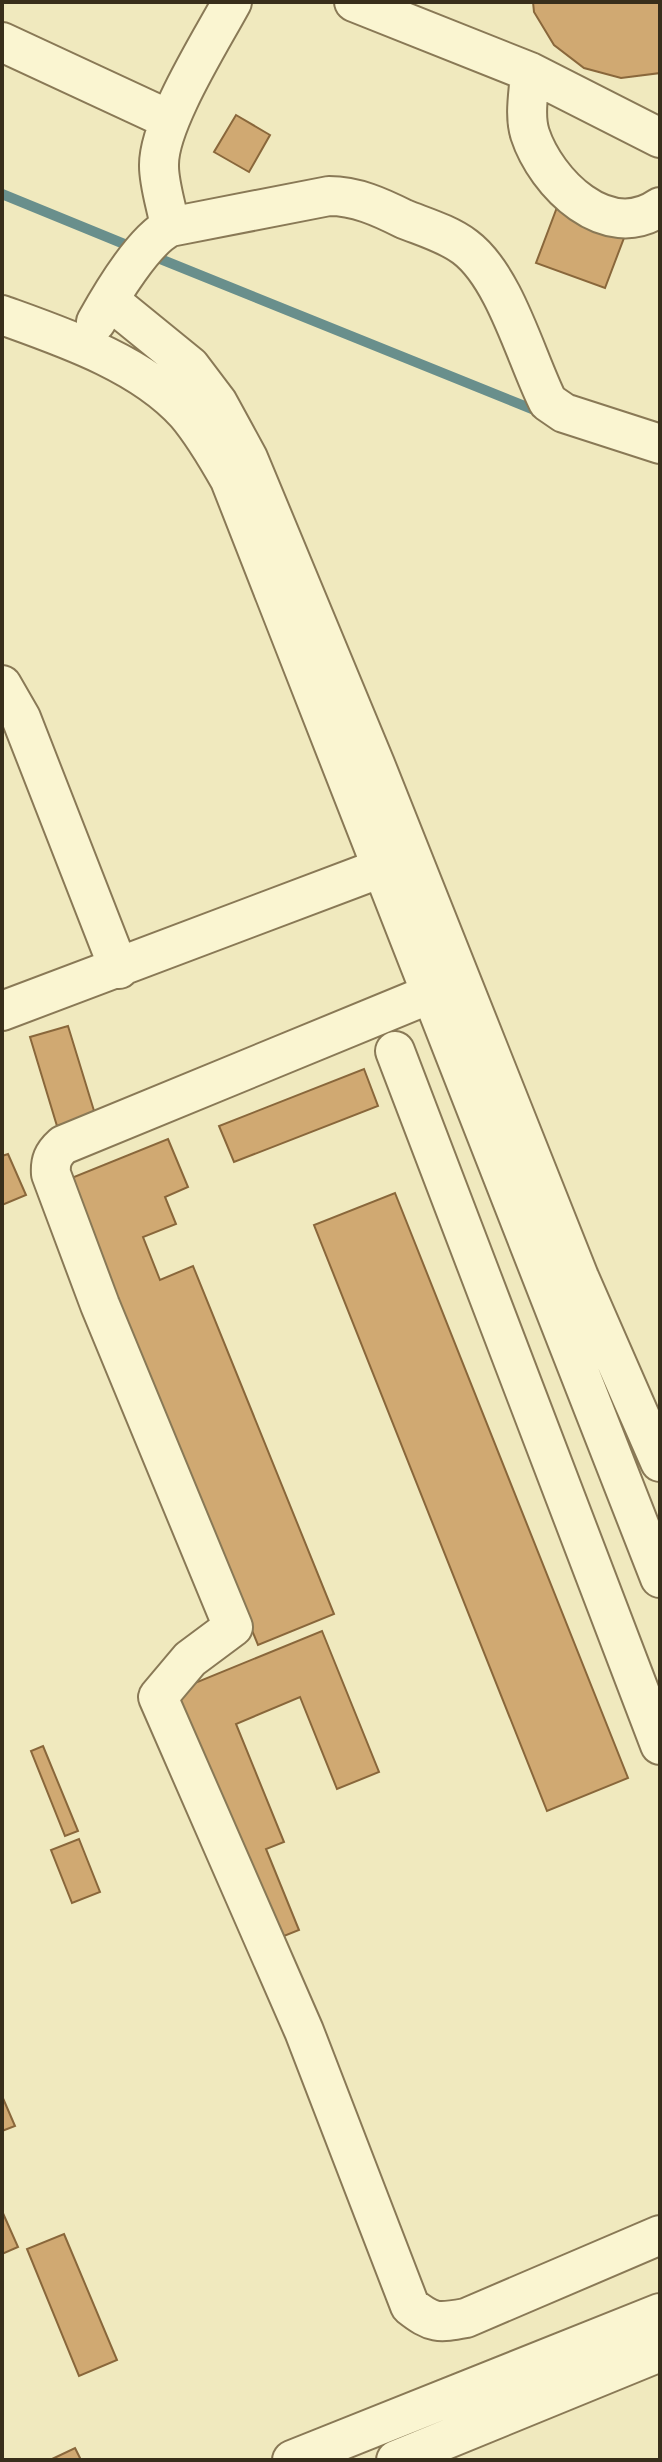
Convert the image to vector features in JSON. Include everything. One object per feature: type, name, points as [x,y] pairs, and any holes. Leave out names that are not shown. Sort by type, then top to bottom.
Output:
[{"type":"street","points":[[83,345],[109,300],[150,246],[159,165],[170,120],[232,2]]},
{"type":"street","points":[[354,2],[530,72],[660,138]]},
{"type":"street","points":[[2,42],[170,120]]},
{"type":"street","points":[[530,72],[529,131],[543,163],[575,201],[620,220],[642,216],[660,207]]},
{"type":"street","points":[[150,246],[329,196],[346,196],[372,204],[463,245],[479,259],[496,282],[548,402],[564,413],[660,444]]},
{"type":"street","points":[[109,300],[190,366],[218,403],[248,458],[381,779],[579,1277],[660,1462]]},
{"type":"street","points":[[2,315],[83,345],[165,394],[185,413],[230,480],[660,1578]]},
{"type":"street","points":[[2,685],[12,722],[119,969]]},
{"type":"street","points":[[2,1011],[381,868]]},
{"type":"street","points":[[430,994],[63,1145],[50,1162],[51,1174],[100,1305],[233,1627],[190,1659],[158,1697],[304,2031],[410,2306],[425,2318],[439,2323],[466,2318],[660,2235]]},
{"type":"street","points":[[395,1051],[660,1745]]},
{"type":"street","points":[[292,2460],[660,2313]]},
{"type":"street","points":[[396,2460],[660,2352]]},
{"type":"street","points":[[454,2394],[468,2430]]},
{"type":"building","points":[[533,2],[660,2],[660,73],[621,78],[584,68],[554,45],[534,12]]},
{"type":"building","points":[[236,115],[270,135],[249,172],[214,152]]},
{"type":"building","points":[[559,202],[627,230],[605,288],[536,263]]},
{"type":"building","points":[[68,1026],[95,1114],[57,1126],[30,1037]]},
{"type":"building","points":[[364,1069],[378,1106],[234,1162],[219,1126]]},
{"type":"building","points":[[168,1139],[188,1187],[165,1197],[176,1224],[143,1237],[160,1280],[193,1266],[334,1614],[258,1645],[69,1179]]},
{"type":"building","points":[[8,1154],[26,1195],[2,1205],[2,1156]]},
{"type":"building","points":[[395,1193],[628,1778],[547,1811],[314,1225]]},
{"type":"building","points":[[322,1631],[379,1772],[337,1789],[300,1697],[236,1724],[284,1842],[266,1849],[299,1930],[269,1942],[168,1694]]},
{"type":"building","points":[[43,1746],[78,1831],[65,1836],[31,1751]]},
{"type":"building","points":[[79,1839],[100,1892],[72,1903],[51,1850]]},
{"type":"building","points":[[2,2096],[15,2126],[2,2131]]},
{"type":"building","points":[[2,2211],[18,2247],[2,2254]]},
{"type":"building","points":[[64,2234],[117,2360],[79,2376],[27,2249]]},
{"type":"building","points":[[75,2448],[81,2460],[50,2460]]},
{"type":"waterway","points":[[2,194],[134,248]]},
{"type":"waterway","points":[[148,254],[542,413]]}]
